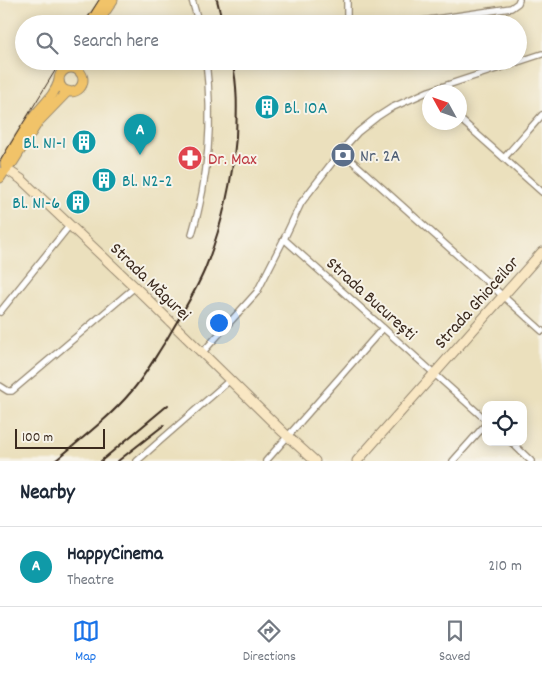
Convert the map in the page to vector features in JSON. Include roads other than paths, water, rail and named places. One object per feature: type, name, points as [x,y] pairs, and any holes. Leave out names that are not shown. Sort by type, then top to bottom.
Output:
[{"type":"main road","points":[[95,15],[105,0]]},
{"type":"main road","points":[[103,15],[113,0]]},
{"type":"main road","points":[[6,169],[5,163],[23,132],[34,116],[52,97],[64,70]]},
{"type":"main road","points":[[0,178],[13,162],[38,122],[68,92],[74,91],[81,85],[82,77],[79,70]]},
{"type":"main road","points":[[59,82],[62,88],[68,92]]},
{"type":"street","points":[[192,0],[196,15]]},
{"type":"street","points":[[347,0],[348,15]]},
{"type":"street","points":[[463,15],[511,8],[518,4],[519,0]]},
{"type":"street","points":[[527,59],[542,54]]},
{"type":"street","points":[[192,234],[202,194],[210,140],[210,99],[207,70]]},
{"type":"street","points":[[451,85],[495,70]]},
{"type":"street","points":[[202,352],[256,292],[304,198],[341,151],[358,132],[377,117],[391,108],[422,95]]},
{"type":"street","points":[[504,158],[542,115]]},
{"type":"street","points":[[467,125],[542,192]]},
{"type":"street","points":[[341,151],[542,330]]},
{"type":"street","name":"Strada Măgurei","points":[[6,169],[21,179],[136,287],[315,461]]},
{"type":"street","points":[[0,312],[70,225]]},
{"type":"street","name":"Strada București","points":[[284,239],[482,416]]},
{"type":"street","name":"Strada Ghioceilor","points":[[357,461],[542,252]]},
{"type":"street","points":[[0,386],[8,391],[12,390],[136,287]]},
{"type":"street","points":[[266,461],[384,328]]},
{"type":"street","points":[[137,461],[230,380]]},
{"type":"street","points":[[453,461],[482,428]]},
{"type":"street","points":[[515,446],[531,461]]},
{"type":"tram line","points":[[90,15],[99,0]]},
{"type":"tram line","points":[[0,161],[56,70]]},
{"type":"railway","points":[[217,0],[221,15]]},
{"type":"railway","points":[[55,461],[104,419],[136,386],[167,339],[205,269],[221,220],[229,188],[234,154],[237,99],[233,70]]},
{"type":"railway","points":[[101,461],[168,405]]},
{"type":"railway","points":[[118,461],[164,425]]},
{"type":"place","name":"Bl. 10A","points":[[267,107]]},
{"type":"place","name":"Bl. N1-1","points":[[84,142]]},
{"type":"place","name":"HappyCinema","points":[[140,155]]},
{"type":"place","name":"Nr. 2A","points":[[343,155]]},
{"type":"place","name":"Dr. Max","points":[[190,158]]},
{"type":"place","name":"Bl. N2-2","points":[[104,180]]},
{"type":"place","name":"Bl. N1-6","points":[[78,202]]}]
